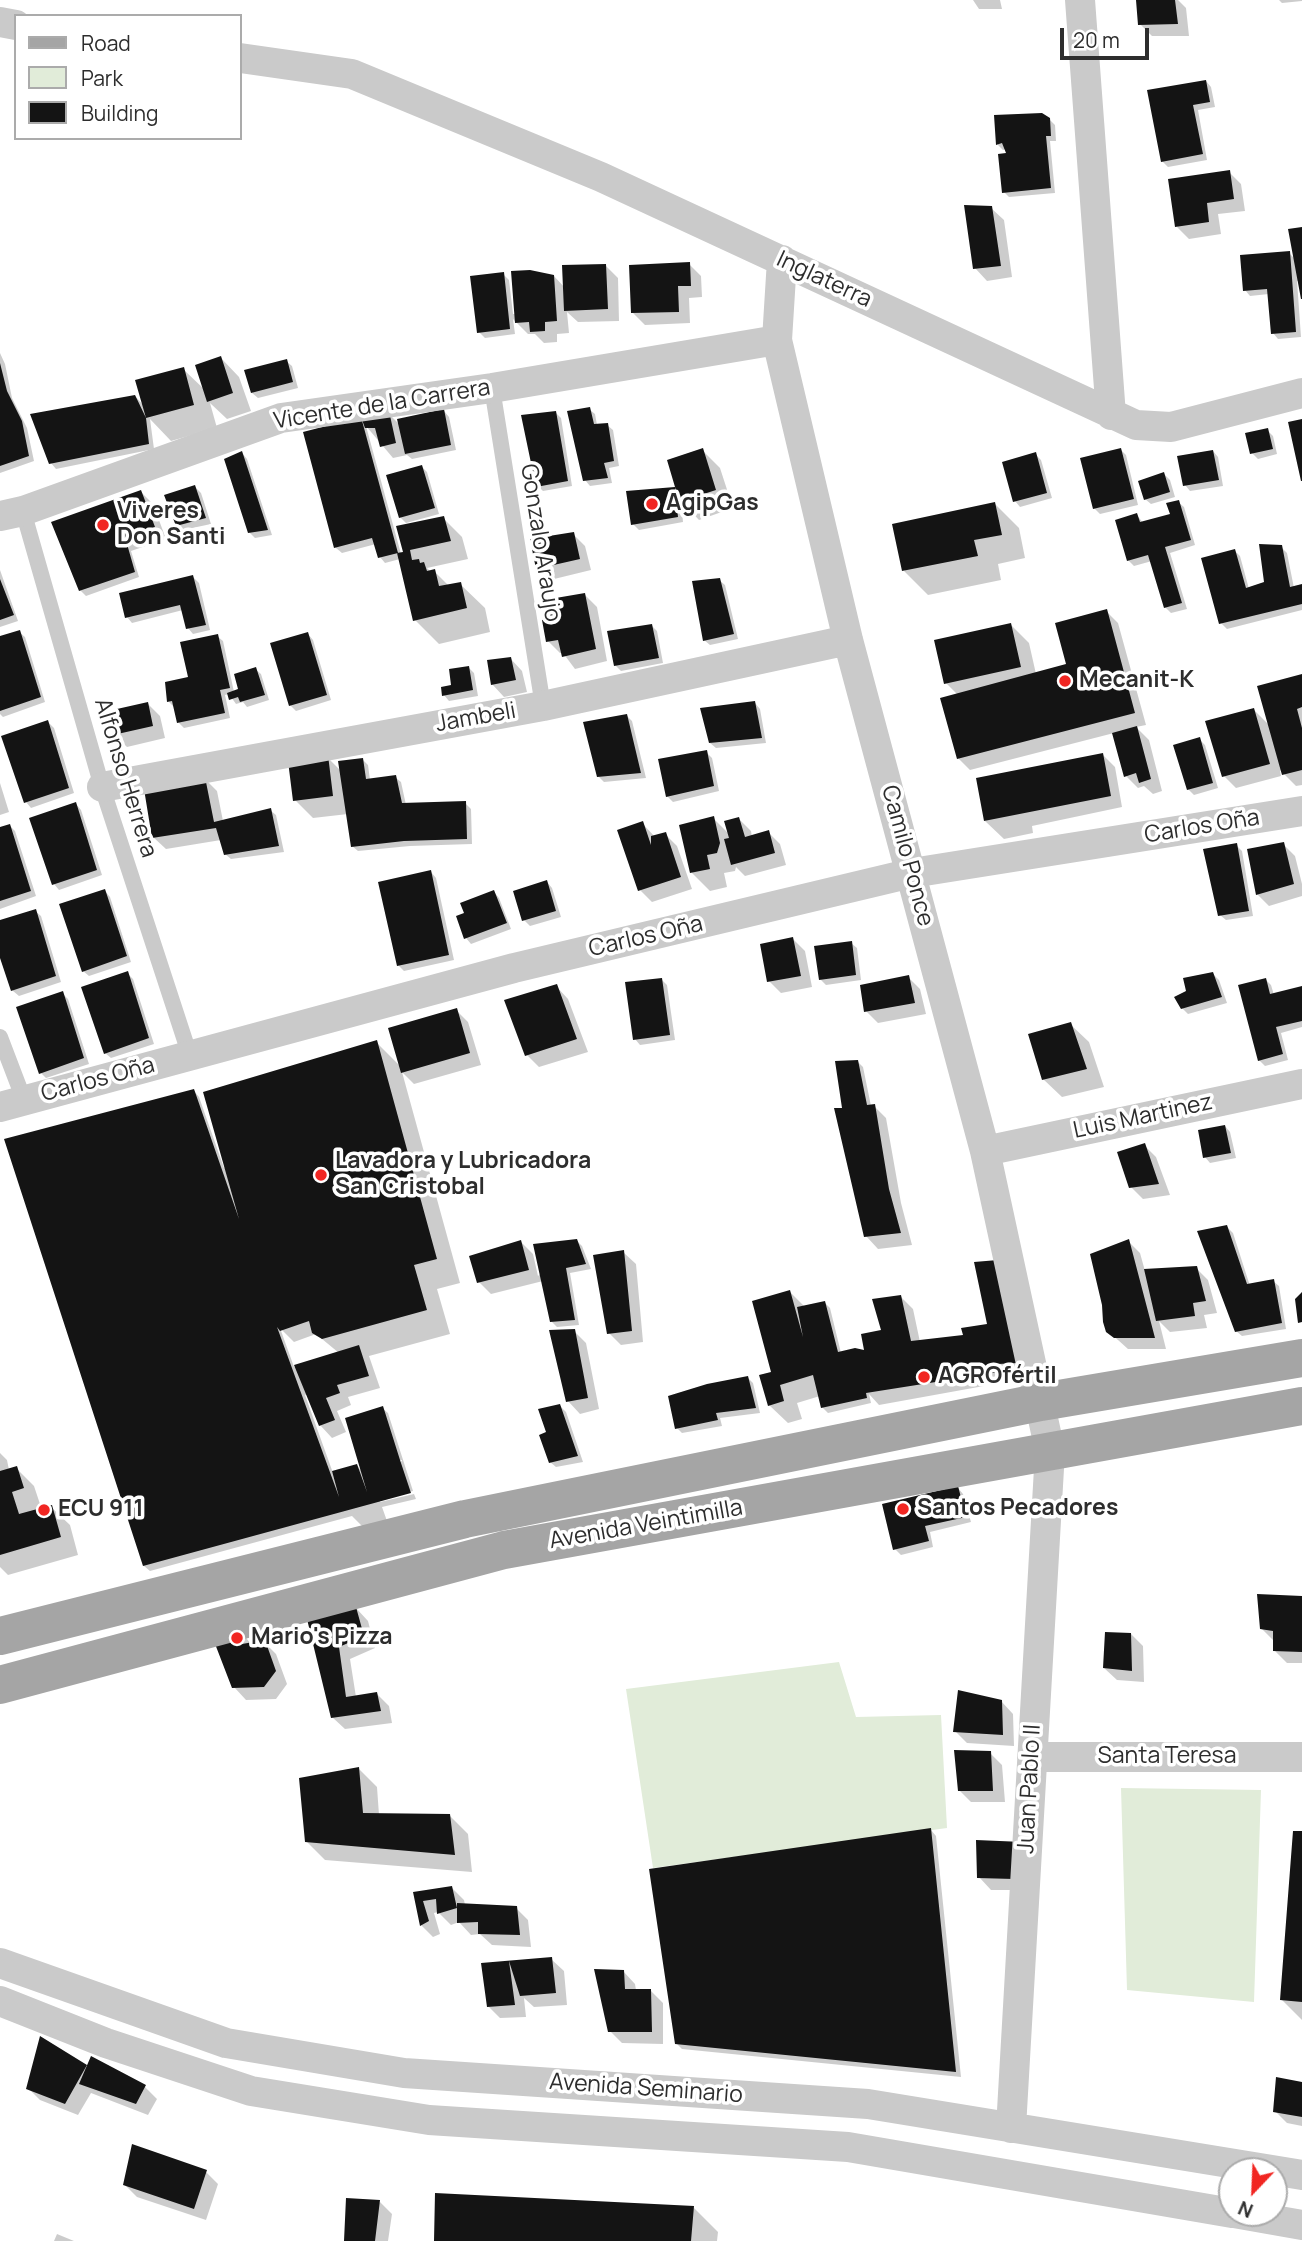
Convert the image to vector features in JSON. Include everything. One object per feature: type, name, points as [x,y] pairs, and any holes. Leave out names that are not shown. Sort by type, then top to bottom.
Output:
[{"type":"main road","name":"Avenida Veintimilla","points":[[0,1636],[465,1519],[1041,1402],[1302,1358]]},
{"type":"main road","name":"Avenida Veintimilla","points":[[0,1685],[504,1550],[1302,1406]]},
{"type":"street","points":[[1080,0],[1111,415]]},
{"type":"street","name":"Inglaterra","points":[[242,58],[352,74],[601,177],[1136,425],[1171,427],[1302,393]]},
{"type":"street","name":"Camilo Ponce","points":[[782,260],[777,340],[848,640],[985,1151],[1050,1451]]},
{"type":"street","name":"Vicente de la Carrera","points":[[11,514],[281,418],[492,388],[777,340]]},
{"type":"street","name":"Jambeli","points":[[102,787],[543,706],[848,640]]},
{"type":"street","name":"Carlos Oña","points":[[12,1103],[514,968],[912,873],[1302,811]]},
{"type":"street","name":"Luis Martinez","points":[[985,1151],[1302,1084]]},
{"type":"street","name":"Juan Pablo II","points":[[1011,2127],[1050,1451]]},
{"type":"street","points":[[597,1492],[605,1532]]},
{"type":"street","name":"Santa Teresa","points":[[1032,1757],[1302,1757]]},
{"type":"street","name":"Avenida Seminario","points":[[0,1963],[226,2043],[404,2073],[868,2104],[1302,2175]]},
{"type":"street","name":"Avenida Seminario","points":[[0,2001],[117,2047],[251,2091],[429,2120],[848,2147],[1218,2210]]},
{"type":"lane","name":"Gonzalo Araujo","points":[[492,388],[543,706]]},
{"type":"lane","name":"Alfonso Herrera","points":[[11,514],[190,1056]]},
{"type":"lane","points":[[0,1037],[12,1103]]},
{"type":"green space","points":[[839,1662],[856,1717],[941,1715],[947,1828],[653,1868],[626,1689]]},
{"type":"green space","points":[[1121,1788],[1261,1790],[1254,2002],[1127,1990]]},
{"type":"building","points":[[1136,0],[1175,0],[1178,24],[1138,25]]},
{"type":"building","points":[[1206,80],[1210,102],[1193,105],[1203,154],[1161,162],[1147,90]]},
{"type":"building","points":[[1042,113],[1050,118],[1051,136],[1046,136],[1051,188],[1002,193],[998,154],[1006,153],[1002,143],[996,145],[994,115]]},
{"type":"building","points":[[1230,170],[1234,199],[1207,203],[1209,222],[1175,227],[1168,179]]},
{"type":"building","points":[[964,205],[992,206],[1001,266],[973,269]]},
{"type":"building","points":[[1302,227],[1302,299],[1301,299],[1288,229]]},
{"type":"building","points":[[1290,251],[1296,332],[1271,334],[1267,289],[1243,291],[1240,255]]},
{"type":"building","points":[[690,262],[691,286],[678,286],[679,312],[631,313],[629,265]]},
{"type":"building","points":[[606,264],[608,309],[564,311],[562,265]]},
{"type":"building","points":[[530,270],[554,275],[557,321],[545,322],[545,331],[530,332],[529,322],[515,323],[511,271]]},
{"type":"building","points":[[504,272],[510,329],[477,333],[470,276]]},
{"type":"building","points":[[221,356],[233,393],[207,402],[195,365]]},
{"type":"building","points":[[287,359],[293,382],[251,393],[244,370]]},
{"type":"building","points":[[0,363],[7,391],[22,421],[29,456],[0,466]]},
{"type":"building","points":[[184,367],[194,405],[146,418],[135,380]]},
{"type":"building","points":[[135,395],[146,418],[149,444],[49,464],[30,414]]},
{"type":"building","points":[[590,407],[594,424],[608,423],[614,461],[604,463],[608,478],[583,481],[567,411]]},
{"type":"building","points":[[444,409],[451,445],[405,454],[397,419]]},
{"type":"building","points":[[389,411],[396,443],[380,447],[375,428],[365,428],[361,417]]},
{"type":"building","points":[[556,411],[568,481],[536,487],[521,415]]},
{"type":"building","points":[[361,417],[398,553],[378,558],[372,538],[334,548],[303,432]]},
{"type":"building","points":[[1302,419],[1302,481],[1301,481],[1288,422]]},
{"type":"building","points":[[1268,428],[1273,449],[1250,454],[1245,433]]},
{"type":"building","points":[[703,448],[716,490],[679,502],[667,460]]},
{"type":"building","points":[[1121,448],[1134,499],[1093,509],[1080,458]]},
{"type":"building","points":[[1213,450],[1219,480],[1183,486],[1177,456]]},
{"type":"building","points":[[242,451],[268,530],[248,533],[224,459]]},
{"type":"building","points":[[1036,452],[1047,493],[1013,502],[1002,462]]},
{"type":"building","points":[[422,465],[435,508],[399,518],[386,475]]},
{"type":"building","points":[[1164,472],[1170,492],[1144,500],[1138,481]]},
{"type":"building","points":[[195,485],[206,518],[176,526],[164,495]]},
{"type":"building","name":"AgipGas","points":[[675,487],[678,517],[631,525],[626,491]]},
{"type":"building","name":"Viveres Don Santi","points":[[141,490],[155,527],[125,537],[135,572],[79,591],[51,522]]},
{"type":"building","points":[[1179,500],[1191,540],[1165,547],[1182,603],[1164,608],[1148,555],[1127,561],[1115,520],[1137,513],[1140,522],[1170,514],[1166,503]]},
{"type":"building","points":[[995,502],[1002,535],[974,540],[978,556],[902,571],[892,524]]},
{"type":"building","points":[[444,516],[451,541],[410,550],[412,560],[419,559],[420,563],[424,562],[427,571],[435,569],[439,586],[461,582],[467,608],[413,621],[397,553],[403,552],[396,526]]},
{"type":"building","points":[[574,532],[580,559],[536,569],[530,539]]},
{"type":"building","points":[[1259,544],[1282,545],[1290,587],[1302,584],[1302,604],[1219,624],[1201,558],[1235,549],[1246,588],[1264,582]]},
{"type":"building","points":[[193,575],[206,625],[186,629],[180,605],[125,618],[119,593]]},
{"type":"building","points":[[720,578],[734,634],[703,641],[692,581]]},
{"type":"building","points":[[0,579],[14,615],[0,620]]},
{"type":"building","points":[[585,593],[596,649],[562,657],[558,640],[546,642],[542,620],[551,617],[544,600]]},
{"type":"building","name":"Mecanit-K","points":[[1107,609],[1135,713],[957,759],[940,698],[1066,664],[1055,623]]},
{"type":"building","points":[[1011,623],[1021,667],[944,684],[934,640]]},
{"type":"building","points":[[652,624],[659,658],[614,666],[607,631]]},
{"type":"building","points":[[20,630],[41,697],[0,711],[0,636]]},
{"type":"building","points":[[308,632],[327,695],[289,706],[270,643]]},
{"type":"building","points":[[218,634],[230,688],[220,690],[225,713],[177,723],[172,701],[167,702],[165,682],[188,677],[180,642]]},
{"type":"building","points":[[511,657],[516,680],[491,685],[487,660]]},
{"type":"building","points":[[469,666],[473,690],[442,696],[441,687],[451,685],[449,669]]},
{"type":"building","points":[[256,667],[265,695],[240,702],[238,697],[229,700],[227,693],[238,689],[234,674]]},
{"type":"building","points":[[1302,674],[1302,707],[1297,709],[1302,728],[1302,770],[1282,775],[1257,686]]},
{"type":"building","points":[[755,701],[762,738],[709,743],[700,708]]},
{"type":"building","points":[[148,702],[153,726],[113,735],[108,711]]},
{"type":"building","points":[[1254,708],[1270,764],[1222,777],[1205,721]]},
{"type":"building","points":[[627,714],[641,773],[597,777],[583,722]]},
{"type":"building","points":[[48,720],[69,788],[24,803],[1,736]]},
{"type":"building","points":[[1137,726],[1151,779],[1139,783],[1136,773],[1124,777],[1112,733]]},
{"type":"building","points":[[1200,737],[1213,783],[1187,790],[1173,745]]},
{"type":"building","points":[[707,750],[714,786],[666,797],[658,759]]},
{"type":"building","points":[[1103,753],[1111,796],[984,821],[976,778]]},
{"type":"building","points":[[328,755],[333,796],[293,801],[288,761]]},
{"type":"building","points":[[363,758],[366,779],[396,775],[402,803],[466,801],[467,839],[404,841],[351,847],[338,761]]},
{"type":"building","points":[[205,777],[214,822],[271,808],[279,846],[224,855],[216,828],[152,838],[144,789]]},
{"type":"building","points":[[76,802],[97,870],[52,885],[29,818]]},
{"type":"building","points":[[714,816],[720,843],[717,853],[707,855],[710,869],[690,873],[679,825]]},
{"type":"building","points":[[739,817],[745,837],[769,830],[775,853],[731,865],[724,839],[729,838],[724,821]]},
{"type":"building","points":[[643,821],[651,845],[651,836],[666,832],[681,877],[638,891],[617,830]]},
{"type":"building","points":[[10,824],[31,891],[0,901],[0,827]]},
{"type":"building","points":[[1284,842],[1294,884],[1256,895],[1247,849]]},
{"type":"building","points":[[1237,843],[1249,911],[1218,916],[1203,849]]},
{"type":"building","points":[[431,870],[449,955],[397,966],[378,882]]},
{"type":"building","points":[[547,880],[556,911],[522,921],[513,891]]},
{"type":"building","points":[[105,889],[127,956],[82,972],[59,904]]},
{"type":"building","points":[[494,890],[507,923],[464,939],[456,916],[464,913],[460,903]]},
{"type":"building","points":[[36,909],[56,976],[11,991],[0,958],[0,920]]},
{"type":"building","points":[[793,937],[801,976],[767,982],[760,944]]},
{"type":"building","points":[[852,941],[856,975],[819,980],[814,946]]},
{"type":"building","points":[[128,971],[149,1038],[104,1054],[81,987]]},
{"type":"building","points":[[1213,972],[1222,997],[1181,1009],[1174,997],[1186,991],[1183,978]]},
{"type":"building","points":[[909,975],[915,1003],[864,1012],[860,985]]},
{"type":"building","points":[[662,978],[670,1035],[633,1040],[625,982]]},
{"type":"building","points":[[1266,978],[1270,994],[1302,986],[1302,1021],[1276,1027],[1283,1054],[1258,1061],[1238,985]]},
{"type":"building","points":[[557,984],[577,1039],[525,1056],[504,1000]]},
{"type":"building","points":[[63,991],[84,1058],[39,1074],[16,1007]]},
{"type":"building","points":[[457,1008],[470,1053],[401,1073],[388,1028]]},
{"type":"building","points":[[1071,1022],[1087,1069],[1042,1080],[1028,1034]]},
{"type":"building","points":[[377,1040],[437,1259],[414,1265],[427,1310],[322,1339],[312,1333],[309,1321],[280,1331],[277,1327],[339,1497],[332,1471],[357,1464],[367,1492],[345,1418],[383,1406],[411,1493],[143,1566],[4,1139],[194,1089],[239,1219],[203,1092]]},
{"type":"building","points":[[858,1060],[867,1105],[875,1104],[889,1189],[901,1233],[864,1237],[834,1108],[842,1108],[835,1061]]},
{"type":"building","points":[[1225,1125],[1231,1153],[1203,1158],[1198,1130]]},
{"type":"building","points":[[1145,1143],[1159,1184],[1129,1188],[1117,1152]]},
{"type":"building","points":[[1227,1225],[1247,1284],[1274,1279],[1282,1323],[1235,1332],[1197,1231]]},
{"type":"building","points":[[577,1239],[586,1264],[566,1268],[575,1320],[550,1322],[533,1244]]},
{"type":"building","points":[[1129,1239],[1155,1338],[1114,1338],[1106,1332],[1103,1322],[1102,1305],[1090,1254]]},
{"type":"building","points":[[521,1240],[529,1270],[477,1283],[469,1256]]},
{"type":"building","points":[[624,1250],[632,1331],[607,1334],[593,1255]]},
{"type":"building","points":[[998,1260],[1018,1363],[998,1364],[999,1372],[866,1393],[867,1398],[821,1408],[813,1375],[780,1385],[784,1401],[768,1406],[759,1375],[771,1372],[752,1301],[790,1290],[803,1337],[797,1307],[825,1301],[838,1352],[855,1348],[864,1350],[861,1334],[881,1330],[872,1299],[901,1295],[911,1341],[963,1335],[961,1328],[987,1324],[974,1262]]},
{"type":"building","points":[[1197,1266],[1206,1301],[1193,1303],[1195,1316],[1156,1321],[1144,1269]]},
{"type":"building","points":[[1302,1292],[1302,1322],[1298,1323],[1295,1299]]},
{"type":"building","points":[[575,1329],[588,1398],[566,1402],[549,1330]]},
{"type":"building","points":[[359,1345],[369,1376],[337,1385],[340,1393],[326,1398],[335,1420],[319,1426],[294,1365]]},
{"type":"building","points":[[748,1376],[756,1408],[716,1413],[718,1420],[675,1429],[668,1396],[707,1384]]},
{"type":"building","points":[[560,1404],[578,1456],[549,1463],[539,1435],[546,1432],[538,1409]]},
{"type":"building","name":"ECU 911","points":[[17,1466],[24,1488],[12,1492],[19,1514],[52,1505],[61,1537],[0,1555],[0,1471]]},
{"type":"building","points":[[958,1486],[966,1517],[925,1526],[929,1541],[893,1550],[882,1504]]},
{"type":"building","points":[[1257,1594],[1302,1596],[1302,1652],[1273,1651],[1273,1631],[1260,1629]]},
{"type":"building","points":[[356,1607],[364,1636],[339,1647],[346,1697],[377,1692],[381,1711],[331,1718],[306,1615]]},
{"type":"building","points":[[239,1627],[242,1644],[265,1640],[276,1671],[264,1687],[232,1688],[212,1636]]},
{"type":"building","points":[[1105,1632],[1131,1633],[1132,1671],[1103,1668]]},
{"type":"building","points":[[958,1690],[1002,1700],[1003,1735],[953,1732]]},
{"type":"building","points":[[954,1750],[991,1751],[993,1791],[958,1791]]},
{"type":"building","points":[[359,1767],[363,1813],[450,1814],[455,1855],[305,1842],[299,1778]]},
{"type":"building","points":[[931,1828],[956,2072],[675,2044],[649,1869]]},
{"type":"building","points":[[1293,1831],[1302,1831],[1302,2002],[1280,2000]]},
{"type":"building","points":[[976,1840],[1023,1842],[1014,1879],[977,1878]]},
{"type":"building","points":[[452,1886],[457,1908],[437,1914],[436,1899],[423,1901],[429,1921],[420,1926],[413,1892]]},
{"type":"building","points":[[457,1903],[517,1906],[520,1935],[478,1934],[478,1922],[457,1923]]},
{"type":"building","points":[[552,1957],[556,1993],[520,1996],[509,1961],[515,2005],[487,2007],[481,1963]]},
{"type":"building","points":[[594,1969],[624,1970],[625,1989],[651,1989],[652,2032],[608,2032]]},
{"type":"building","points":[[40,2036],[87,2065],[65,2104],[26,2089]]},
{"type":"building","points":[[91,2056],[146,2085],[136,2104],[79,2084]]},
{"type":"building","points":[[1276,2077],[1302,2082],[1302,2117],[1273,2112]]},
{"type":"building","points":[[132,2144],[207,2170],[194,2209],[123,2185]]},
{"type":"building","points":[[435,2193],[694,2206],[691,2241],[434,2241]]},
{"type":"building","points":[[346,2198],[380,2200],[375,2241],[344,2241]]},
{"type":"place","name":"AgipGas","points":[[652,504]]},
{"type":"place","name":"Viveres Don Santi","points":[[103,525]]},
{"type":"place","name":"Mecanit-K","points":[[1065,681]]},
{"type":"place","name":"Lavadora y Lubricadora San Cristobal","points":[[321,1175]]},
{"type":"place","name":"AGROfértil","points":[[924,1377]]},
{"type":"place","name":"Santos Pecadores","points":[[903,1509]]},
{"type":"place","name":"ECU 911","points":[[44,1510]]},
{"type":"place","name":"Mario's Pizza","points":[[237,1638]]}]
